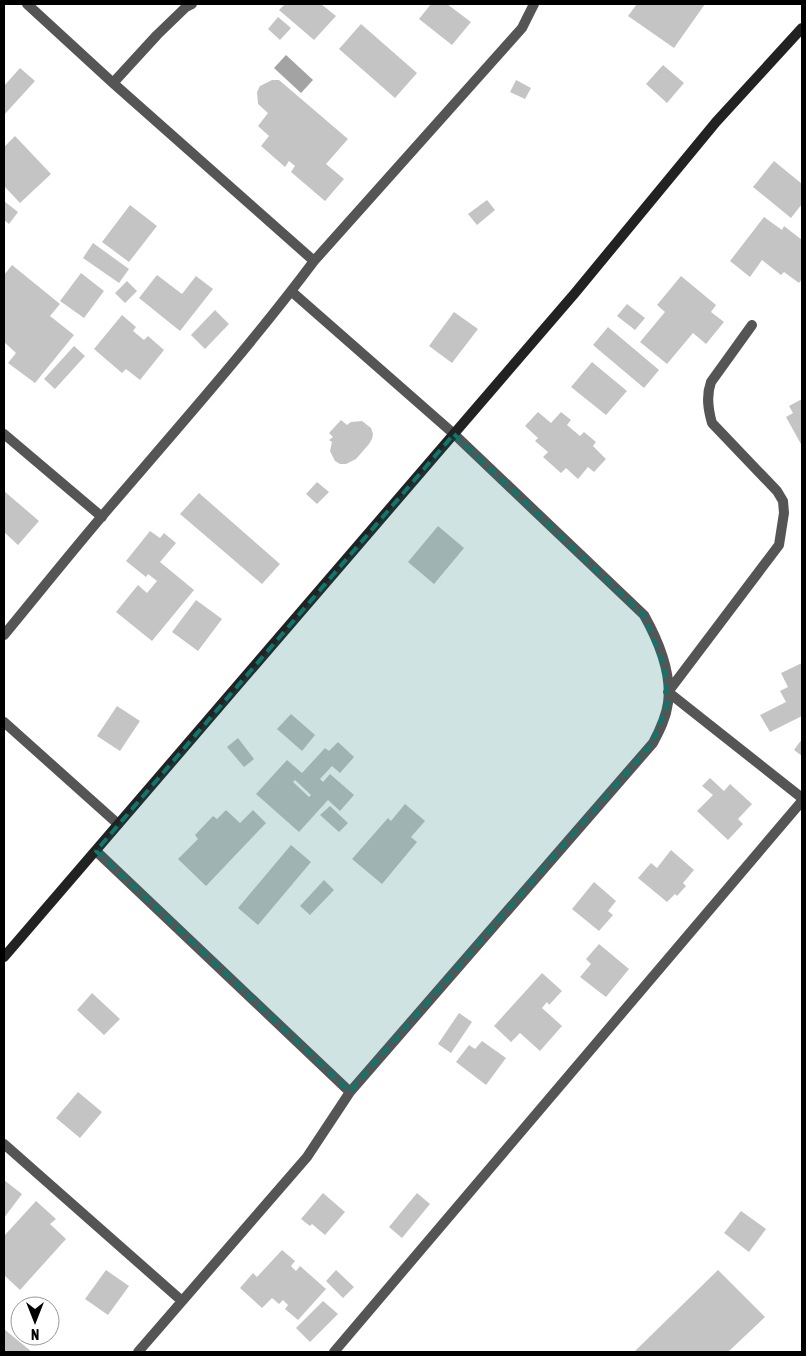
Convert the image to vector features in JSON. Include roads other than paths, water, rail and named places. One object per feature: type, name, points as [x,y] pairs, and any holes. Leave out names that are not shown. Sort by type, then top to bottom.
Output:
[{"type":"street","points":[[27,4],[314,261]]},
{"type":"street","points":[[113,83],[157,35],[186,7],[192,4]]},
{"type":"street","points":[[4,635],[191,413],[291,292],[314,261],[522,28],[534,4]]},
{"type":"street","points":[[4,957],[454,434],[716,122],[802,28]]},
{"type":"street","points":[[138,1352],[307,1157],[350,1092],[653,743],[665,716],[668,692],[664,665],[658,643],[644,615],[454,434],[291,292]]},
{"type":"street","points":[[668,692],[779,544],[784,514],[783,501],[777,491],[712,423],[708,411],[708,389],[711,382],[752,325]]},
{"type":"street","points":[[4,434],[102,517]]},
{"type":"street","points":[[334,1352],[802,800],[668,692]]},
{"type":"street","points":[[4,722],[118,824]]},
{"type":"street","points":[[96,851],[350,1092]]},
{"type":"street","points":[[4,1144],[182,1301]]}]
